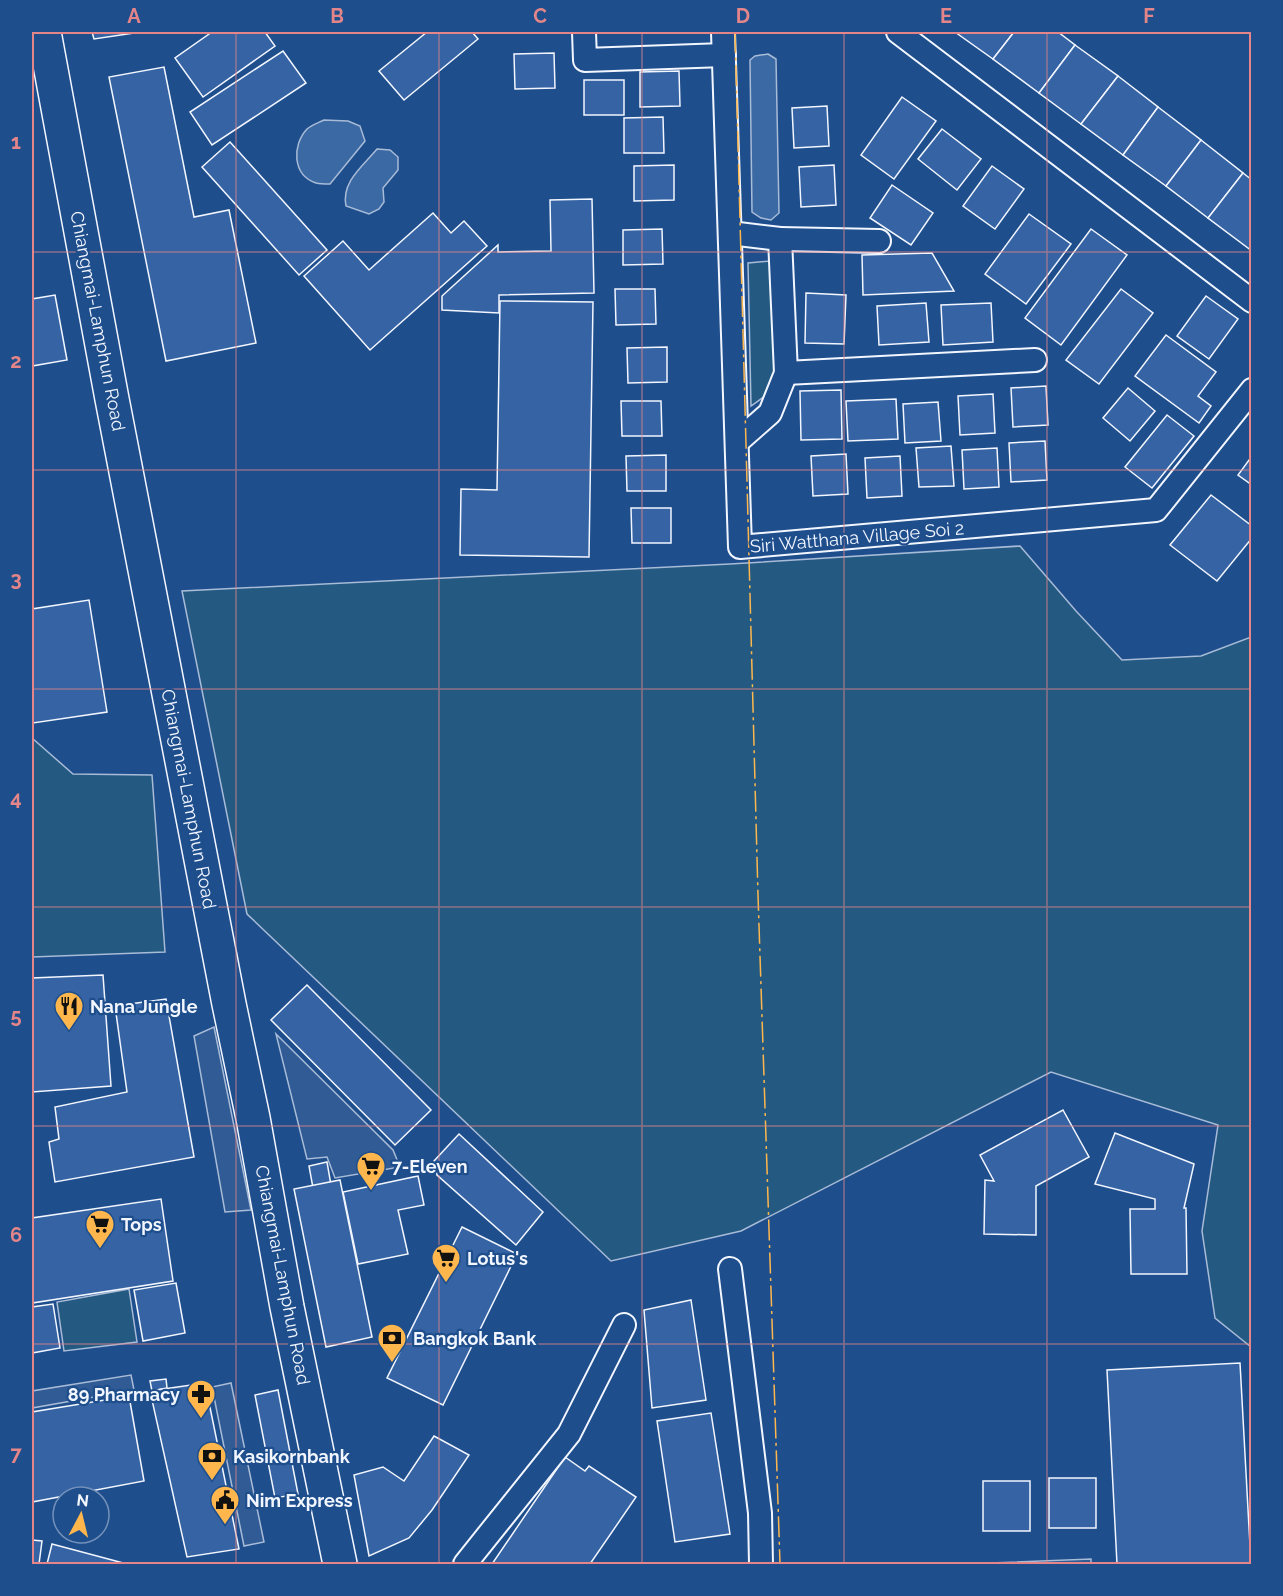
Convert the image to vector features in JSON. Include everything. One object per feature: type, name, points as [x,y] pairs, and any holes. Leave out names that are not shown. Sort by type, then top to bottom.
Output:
[{"type":"main road","name":"Chiangmai-Lamphun Road","points":[[44,32],[112,399],[229,1005],[253,1118],[287,1307],[340,1564]]},
{"type":"street","points":[[584,32],[585,60],[724,55]]},
{"type":"street","name":"Siri Watthana Village Soi 2","points":[[723,32],[740,547],[1156,510],[1251,390]]},
{"type":"street","points":[[898,32],[1251,301]]},
{"type":"street","points":[[730,233],[780,238],[879,241]]},
{"type":"street","points":[[737,442],[770,412],[786,373],[780,238]]},
{"type":"street","points":[[786,373],[1035,360]]},
{"type":"street","points":[[730,1269],[760,1513],[761,1564]]},
{"type":"street","points":[[465,1564],[569,1434],[624,1325]]},
{"type":"shaded area","points":[[768,54],[776,59],[779,213],[771,220],[761,218],[752,212],[750,60],[755,56]]},
{"type":"shaded area","points":[[324,120],[348,121],[360,126],[365,141],[330,184],[316,183],[308,179],[302,173],[297,159],[302,136],[307,129]]},
{"type":"shaded area","points":[[377,149],[390,150],[398,157],[398,170],[383,188],[384,202],[379,209],[369,214],[346,206],[345,197],[354,175]]},
{"type":"shaded area","points":[[770,261],[775,389],[751,406],[748,263]]},
{"type":"shaded area","points":[[1020,546],[1122,660],[1201,656],[1251,637],[1251,1347],[1215,1318],[1202,1231],[1218,1125],[1051,1072],[741,1231],[611,1261],[247,914],[182,591],[730,564]]},
{"type":"shaded area","points":[[32,738],[73,774],[152,775],[165,952],[32,957]]},
{"type":"shaded area","points":[[214,1027],[251,1210],[225,1212],[194,1036]]},
{"type":"shaded area","points":[[276,1034],[393,1150],[400,1167],[335,1178],[327,1157],[307,1159]]},
{"type":"shaded area","points":[[129,1289],[137,1342],[64,1351],[57,1302]]},
{"type":"shaded area","points":[[131,1375],[134,1390],[32,1408],[32,1391]]},
{"type":"shaded area","points":[[231,1383],[264,1542],[244,1546],[212,1387]]},
{"type":"shaded area","points":[[1091,1559],[1091,1564],[991,1564],[991,1563]]},
{"type":"building","points":[[92,32],[141,32],[94,39]]},
{"type":"building","points":[[212,32],[265,32],[275,46],[203,97],[175,58]]},
{"type":"building","points":[[427,32],[472,32],[478,39],[404,100],[379,71]]},
{"type":"building","points":[[955,32],[1014,32],[993,59]]},
{"type":"building","points":[[1014,32],[1058,32],[1075,45],[1039,93],[993,59]]},
{"type":"building","points":[[1075,45],[1118,76],[1081,124],[1039,93]]},
{"type":"building","points":[[283,51],[306,83],[212,145],[190,112]]},
{"type":"building","points":[[554,53],[555,88],[515,89],[514,54]]},
{"type":"building","points":[[164,67],[194,217],[229,210],[256,343],[166,361],[109,77]]},
{"type":"building","points":[[679,71],[680,106],[640,107],[640,72]]},
{"type":"building","points":[[1118,76],[1158,107],[1123,155],[1081,124]]},
{"type":"building","points":[[584,80],[624,80],[624,115],[584,115]]},
{"type":"building","points":[[902,97],[936,121],[894,179],[861,155]]},
{"type":"building","points":[[827,106],[829,146],[794,148],[792,108]]},
{"type":"building","points":[[1158,107],[1201,140],[1166,186],[1123,155]]},
{"type":"building","points":[[663,117],[664,153],[624,153],[624,118]]},
{"type":"building","points":[[942,129],[981,159],[957,190],[918,159]]},
{"type":"building","points":[[1201,140],[1243,173],[1208,218],[1166,186]]},
{"type":"building","points":[[230,142],[327,250],[299,275],[202,167]]},
{"type":"building","points":[[674,165],[674,200],[634,201],[634,166]]},
{"type":"building","points":[[834,165],[836,205],[801,207],[799,167]]},
{"type":"building","points":[[992,166],[1024,189],[995,229],[963,206]]},
{"type":"building","points":[[1243,173],[1252,180],[1252,251],[1208,218]]},
{"type":"building","points":[[892,185],[933,213],[911,245],[870,218]]},
{"type":"building","points":[[592,199],[594,293],[499,295],[499,313],[442,310],[442,296],[498,245],[498,252],[551,251],[550,200]]},
{"type":"building","points":[[433,213],[451,233],[464,221],[487,246],[370,350],[304,276],[343,241],[369,270]]},
{"type":"building","points":[[1029,214],[1071,244],[1026,304],[985,274]]},
{"type":"building","points":[[662,229],[663,264],[623,265],[623,230]]},
{"type":"building","points":[[1091,229],[1127,255],[1061,345],[1025,318]]},
{"type":"building","points":[[932,253],[954,291],[863,295],[862,255]]},
{"type":"building","points":[[615,289],[655,289],[656,324],[616,325]]},
{"type":"building","points":[[1121,289],[1153,313],[1099,384],[1066,360]]},
{"type":"building","points":[[806,293],[846,295],[844,344],[805,343]]},
{"type":"building","points":[[55,295],[67,360],[32,366],[32,299]]},
{"type":"building","points":[[1206,296],[1238,319],[1209,359],[1177,336]]},
{"type":"building","points":[[500,301],[593,302],[589,557],[460,555],[461,489],[497,490]]},
{"type":"building","points":[[926,303],[929,342],[879,345],[877,306]]},
{"type":"building","points":[[991,303],[993,342],[943,345],[941,305]]},
{"type":"building","points":[[1166,335],[1216,372],[1198,396],[1211,406],[1199,423],[1135,376]]},
{"type":"building","points":[[667,347],[667,382],[628,383],[627,348]]},
{"type":"building","points":[[1046,386],[1048,425],[1013,427],[1011,388]]},
{"type":"building","points":[[1128,388],[1155,411],[1130,441],[1103,418]]},
{"type":"building","points":[[841,390],[842,439],[801,440],[800,391]]},
{"type":"building","points":[[993,394],[995,433],[960,435],[958,396]]},
{"type":"building","points":[[896,399],[898,439],[848,441],[846,401]]},
{"type":"building","points":[[621,401],[661,401],[662,436],[622,436]]},
{"type":"building","points":[[938,402],[941,441],[905,443],[903,404]]},
{"type":"building","points":[[1167,415],[1194,436],[1152,488],[1125,467]]},
{"type":"building","points":[[1045,441],[1047,480],[1011,482],[1009,443]]},
{"type":"building","points":[[951,446],[954,486],[919,487],[916,448]]},
{"type":"building","points":[[997,448],[999,487],[964,489],[962,450]]},
{"type":"building","points":[[846,454],[848,494],[813,496],[811,456]]},
{"type":"building","points":[[666,455],[666,491],[627,491],[626,456]]},
{"type":"building","points":[[900,456],[902,496],[867,498],[865,458]]},
{"type":"building","points":[[1252,456],[1252,485],[1238,475]]},
{"type":"building","points":[[1211,495],[1252,526],[1252,538],[1217,581],[1170,545]]},
{"type":"building","points":[[631,508],[671,508],[671,543],[632,543]]},
{"type":"building","points":[[89,600],[107,712],[33,723],[32,609]]},
{"type":"building","name":"Nana Jungle","points":[[103,975],[111,1086],[32,1092],[32,978]]},
{"type":"building","points":[[307,985],[431,1110],[395,1145],[271,1020]]},
{"type":"building","points":[[166,999],[194,1157],[55,1182],[49,1142],[59,1139],[55,1107],[127,1092],[115,1006]]},
{"type":"building","points":[[1063,1110],[1089,1157],[1036,1186],[1036,1235],[984,1234],[985,1180],[994,1181],[980,1155]]},
{"type":"building","points":[[1115,1133],[1194,1164],[1184,1208],[1186,1208],[1187,1274],[1131,1274],[1130,1209],[1155,1209],[1155,1199],[1095,1184]]},
{"type":"building","points":[[459,1134],[543,1212],[516,1245],[437,1175],[434,1161]]},
{"type":"building","points":[[327,1162],[331,1185],[313,1188],[309,1166]]},
{"type":"building","points":[[418,1176],[424,1205],[398,1210],[408,1254],[358,1264],[343,1192]]},
{"type":"building","points":[[340,1180],[372,1337],[326,1347],[294,1189]]},
{"type":"building","name":"Tops","points":[[161,1199],[173,1281],[32,1303],[32,1218]]},
{"type":"building","points":[[462,1227],[517,1254],[443,1405],[387,1378]]},
{"type":"building","points":[[176,1283],[185,1333],[143,1341],[134,1290]]},
{"type":"building","points":[[691,1300],[706,1400],[652,1408],[644,1310]]},
{"type":"building","points":[[53,1304],[60,1348],[32,1353],[32,1307]]},
{"type":"building","points":[[1240,1363],[1251,1564],[1117,1564],[1107,1370]]},
{"type":"building","points":[[166,1379],[167,1388],[152,1391],[150,1381]]},
{"type":"building","points":[[205,1383],[239,1549],[187,1557],[150,1391]]},
{"type":"building","points":[[278,1390],[298,1494],[275,1498],[255,1395]]},
{"type":"building","points":[[129,1396],[144,1481],[111,1487],[111,1485],[51,1485],[51,1498],[32,1502],[32,1412]]},
{"type":"building","points":[[711,1413],[730,1534],[675,1542],[657,1421]]},
{"type":"building","points":[[434,1436],[469,1455],[432,1510],[409,1538],[369,1556],[354,1475],[383,1467],[404,1481]]},
{"type":"building","points":[[565,1457],[585,1471],[589,1466],[636,1497],[590,1564],[492,1564]]},
{"type":"building","points":[[1049,1478],[1096,1478],[1096,1528],[1049,1528]]},
{"type":"building","points":[[983,1481],[1030,1481],[1030,1531],[983,1531]]},
{"type":"building","points":[[32,1540],[42,1541],[39,1564],[32,1564]]},
{"type":"building","points":[[52,1545],[56,1545],[127,1564],[47,1564]]},
{"type":"power","points":[[735,32],[758,895],[780,1564]]},
{"type":"place","name":"Nana Jungle","points":[[69,1032]]},
{"type":"place","name":"7-Eleven","points":[[371,1192]]},
{"type":"place","name":"Tops","points":[[100,1250]]},
{"type":"place","name":"Lotus's","points":[[446,1284]]},
{"type":"place","name":"Bangkok Bank","points":[[392,1364]]},
{"type":"place","name":"89 Pharmacy","points":[[201,1420]]},
{"type":"place","name":"Kasikornbank","points":[[212,1482]]},
{"type":"place","name":"Nim Express","points":[[225,1526]]}]
